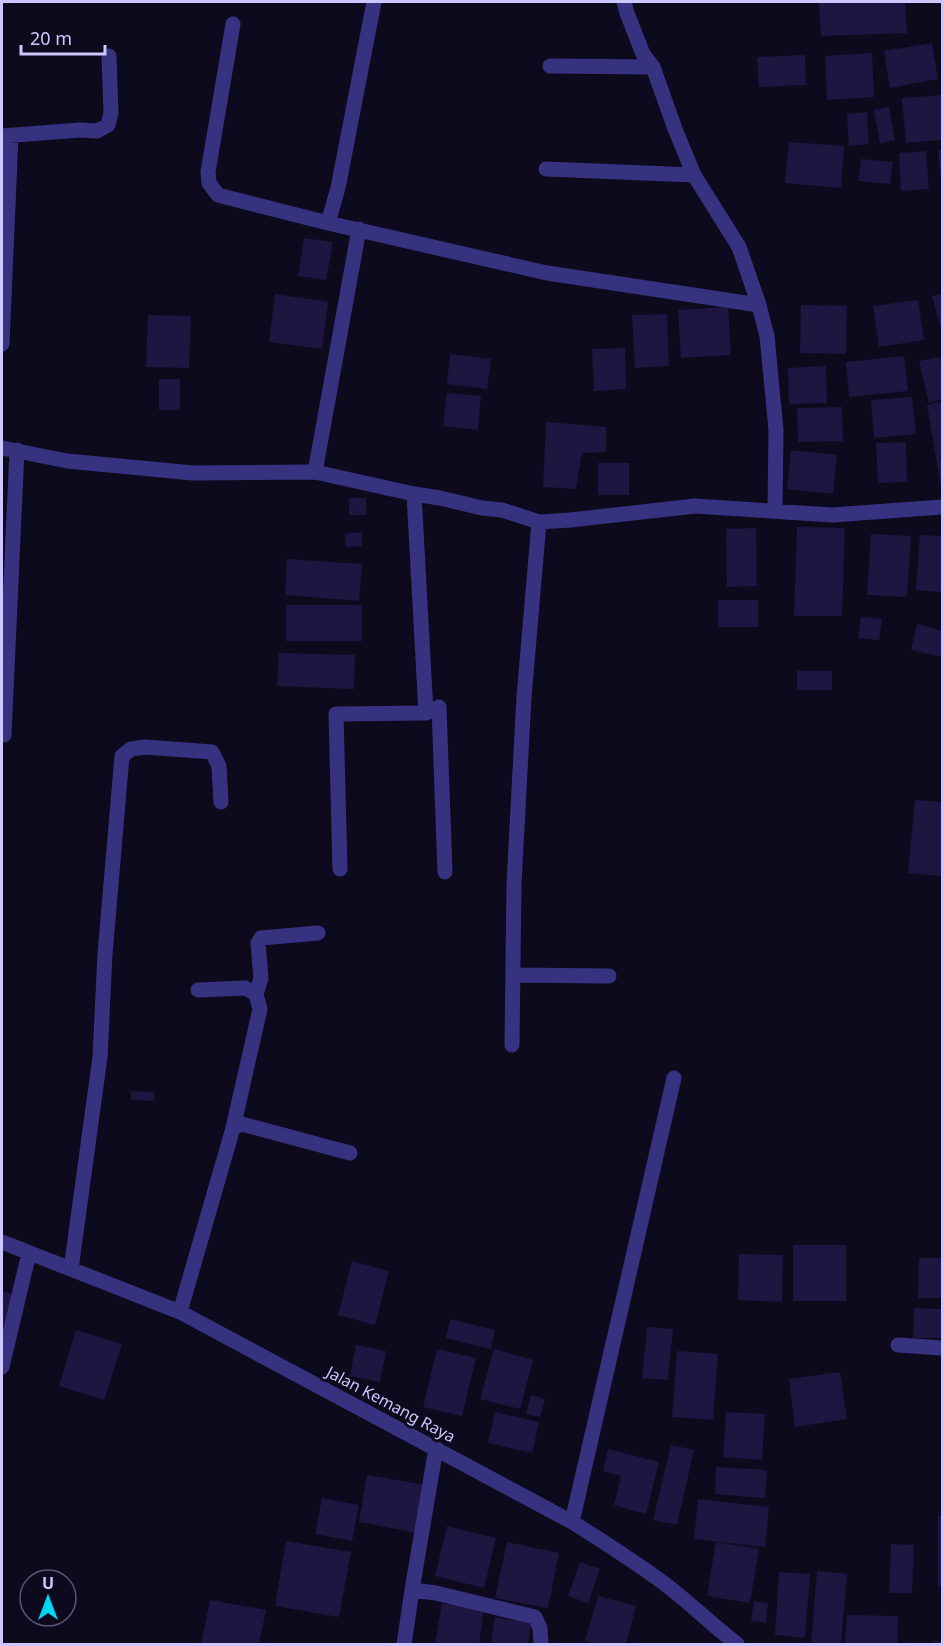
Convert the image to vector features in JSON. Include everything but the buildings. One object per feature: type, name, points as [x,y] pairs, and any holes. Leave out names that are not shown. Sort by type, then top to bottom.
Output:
[{"type":"street","points":[[328,223],[338,188],[374,2]]},
{"type":"street","points":[[624,2],[644,54],[653,67],[694,175],[738,247],[759,305],[767,336],[776,430],[776,511]]},
{"type":"street","points":[[233,24],[208,172],[209,183],[218,195],[328,223],[547,273],[759,305]]},
{"type":"street","points":[[2,344],[6,136],[80,130],[97,131],[108,125],[111,113],[109,56]]},
{"type":"street","points":[[550,66],[653,67]]},
{"type":"street","points":[[546,169],[694,175]]},
{"type":"street","points":[[315,472],[359,229]]},
{"type":"street","points":[[4,735],[9,449],[68,460],[193,473],[315,472],[482,508],[502,510],[539,522],[695,506],[832,515],[942,507]]},
{"type":"street","points":[[414,494],[426,713]]},
{"type":"street","points":[[512,1045],[514,883],[524,709],[539,522]]},
{"type":"street","points":[[340,869],[336,714],[426,713],[439,707],[445,872]]},
{"type":"street","points":[[71,1269],[100,1058],[105,954],[122,756],[131,749],[145,747],[212,752],[219,766],[220,802]]},
{"type":"street","points":[[180,1312],[233,1128],[260,1009],[256,994],[261,978],[258,943],[261,938],[318,933]]},
{"type":"street","points":[[513,975],[609,976]]},
{"type":"street","points":[[198,990],[245,988],[256,994]]},
{"type":"street","points":[[572,1522],[674,1078]]},
{"type":"street","points":[[233,1128],[242,1124],[350,1153]]},
{"type":"street","name":"Jalan Kemang Raya","points":[[2,1242],[180,1312],[572,1522],[613,1547],[667,1586],[736,1644]]},
{"type":"street","points":[[2,1367],[30,1253]]},
{"type":"street","points":[[898,1345],[942,1348]]},
{"type":"street","points":[[404,1644],[436,1448]]},
{"type":"street","points":[[412,1590],[435,1593],[535,1617],[540,1628],[541,1644]]}]
